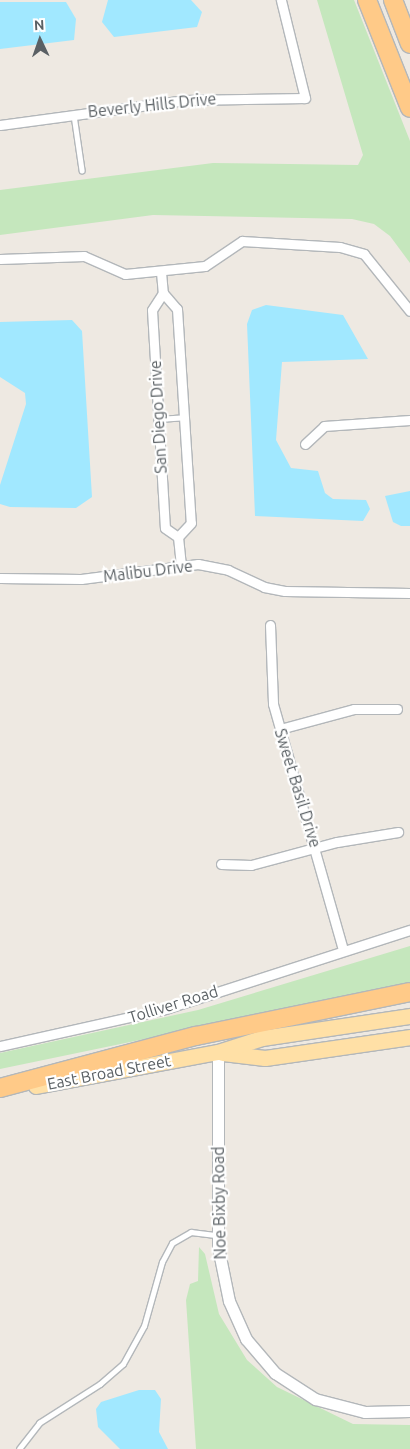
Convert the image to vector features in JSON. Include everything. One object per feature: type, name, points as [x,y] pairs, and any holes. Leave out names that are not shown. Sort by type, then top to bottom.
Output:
[{"type":"highway","points":[[368,0],[410,108]]},
{"type":"highway","points":[[393,0],[410,44]]},
{"type":"highway","points":[[0,1088],[196,1036],[410,992]]},
{"type":"main road","name":"East Broad Street","points":[[0,1093],[218,1052],[262,1038],[410,1016]]},
{"type":"main road","name":"East Broad Street","points":[[218,1052],[265,1058],[410,1037]]},
{"type":"street","name":"Beverly Hills Drive","points":[[0,125],[185,100],[305,98],[281,0]]},
{"type":"street","points":[[0,259],[84,256],[119,273],[161,272],[205,266],[233,244],[255,240],[352,249],[374,264],[410,311]]},
{"type":"street","name":"San Diego Drive","points":[[161,272],[163,293],[177,310],[184,417],[190,523],[178,537],[165,528],[158,419],[152,310],[163,293]]},
{"type":"street","points":[[305,444],[324,426],[410,420]]},
{"type":"street","points":[[178,537],[181,565]]},
{"type":"street","name":"Malibu Drive","points":[[0,578],[81,579],[181,565],[228,570],[264,587],[285,591],[410,593]]},
{"type":"street","name":"Sweet Basil Drive","points":[[270,624],[273,704],[316,849],[343,949]]},
{"type":"street","points":[[280,729],[354,709],[397,709]]},
{"type":"street","points":[[221,864],[252,865],[398,832]]},
{"type":"street","name":"Tolliver Road","points":[[0,1046],[165,1009],[343,949],[410,930]]},
{"type":"street","name":"Noe Bixby Road","points":[[218,1052],[217,1235],[221,1272],[236,1320],[275,1373],[315,1399],[341,1407],[410,1411]]},
{"type":"lane","points":[[74,114],[82,170]]},
{"type":"lane","points":[[158,419],[184,417]]},
{"type":"lane","points":[[19,1449],[39,1423],[100,1384],[123,1364],[144,1326],[162,1262],[172,1243],[191,1232],[217,1235]]},
{"type":"green space","points":[[317,0],[354,0],[410,141],[410,263],[390,236],[374,224],[352,219],[153,215],[0,235],[0,190],[213,163],[358,165],[363,155]]},
{"type":"green space","points":[[410,946],[410,984],[0,1069],[0,1053],[198,1010]]},
{"type":"green space","points":[[199,1247],[205,1254],[219,1314],[247,1360],[277,1387],[353,1424],[410,1425],[410,1449],[196,1449],[186,1300],[190,1284],[198,1281]]},
{"type":"water","points":[[108,0],[191,0],[202,12],[197,27],[114,37],[102,22]]},
{"type":"water","points":[[0,2],[66,2],[76,19],[74,40],[0,49]]},
{"type":"water","points":[[266,305],[343,315],[368,359],[282,362],[276,440],[291,468],[318,471],[325,493],[333,499],[366,500],[370,509],[363,521],[255,516],[247,324],[252,310]]},
{"type":"water","points":[[72,320],[82,331],[92,497],[76,508],[10,507],[0,504],[0,485],[26,404],[25,393],[0,377],[0,322]]},
{"type":"water","points":[[410,491],[410,526],[401,526],[393,522],[385,496]]},
{"type":"water","points":[[139,1390],[155,1390],[161,1399],[159,1432],[168,1449],[120,1449],[98,1427],[96,1409],[101,1402]]}]
